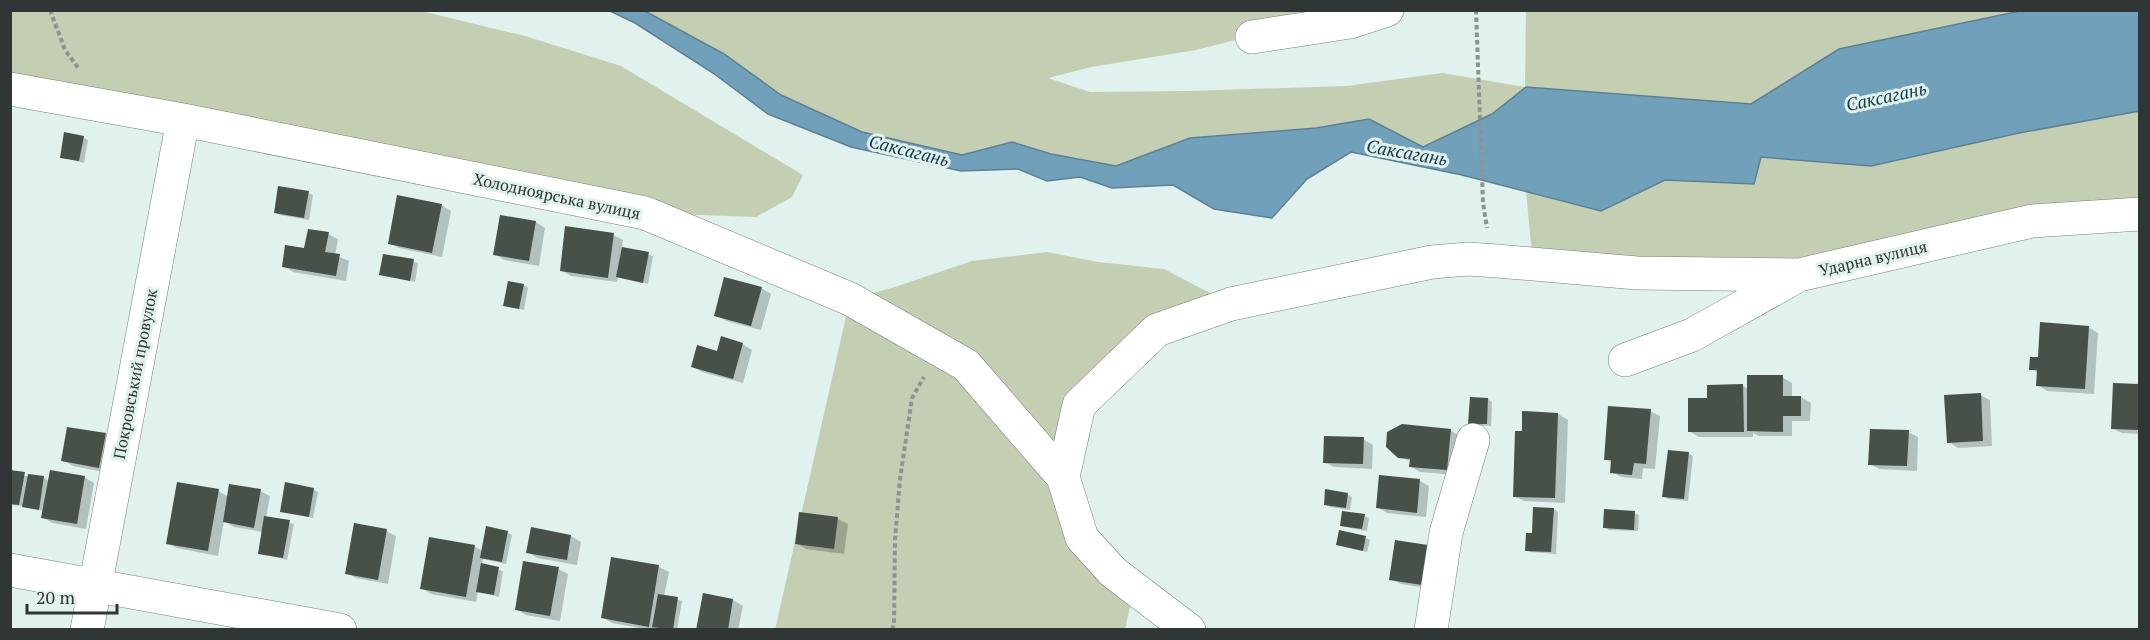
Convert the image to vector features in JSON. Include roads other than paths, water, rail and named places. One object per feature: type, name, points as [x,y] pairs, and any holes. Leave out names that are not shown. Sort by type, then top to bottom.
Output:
[{"type":"street","points":[[1252,37],[1350,22],[1388,10]]},
{"type":"street","name":"Холодноярська вулиця","points":[[10,89],[183,120],[645,213],[850,299],[966,365],[1063,477]]},
{"type":"street","name":"Покровський провулок","points":[[87,630],[183,120]]},
{"type":"street","name":"Ударна вулиця","points":[[1624,360],[1692,335],[1799,275],[2032,221],[2139,214]]},
{"type":"street","points":[[1189,630],[1113,572],[1082,538],[1063,477],[1079,405],[1157,330],[1231,304],[1432,262],[1468,260],[1637,273],[1799,275]]},
{"type":"street","points":[[1431,630],[1446,533],[1473,440]]},
{"type":"street","points":[[10,570],[340,630]]},
{"type":"water","name":"Саксагань","points":[[610,11],[645,11],[724,54],[781,95],[862,132],[962,155],[1012,142],[1051,154],[1116,166],[1190,138],[1316,128],[1369,119],[1423,147],[1492,114],[1526,87],[1751,104],[1839,49],[2020,11],[2139,11],[2139,111],[2019,133],[1871,166],[1761,157],[1754,184],[1665,180],[1601,211],[1462,175],[1351,152],[1307,179],[1272,218],[1214,209],[1173,185],[1112,188],[1080,177],[1047,181],[1018,169],[961,171],[851,147],[768,114],[713,73],[635,23]]}]
